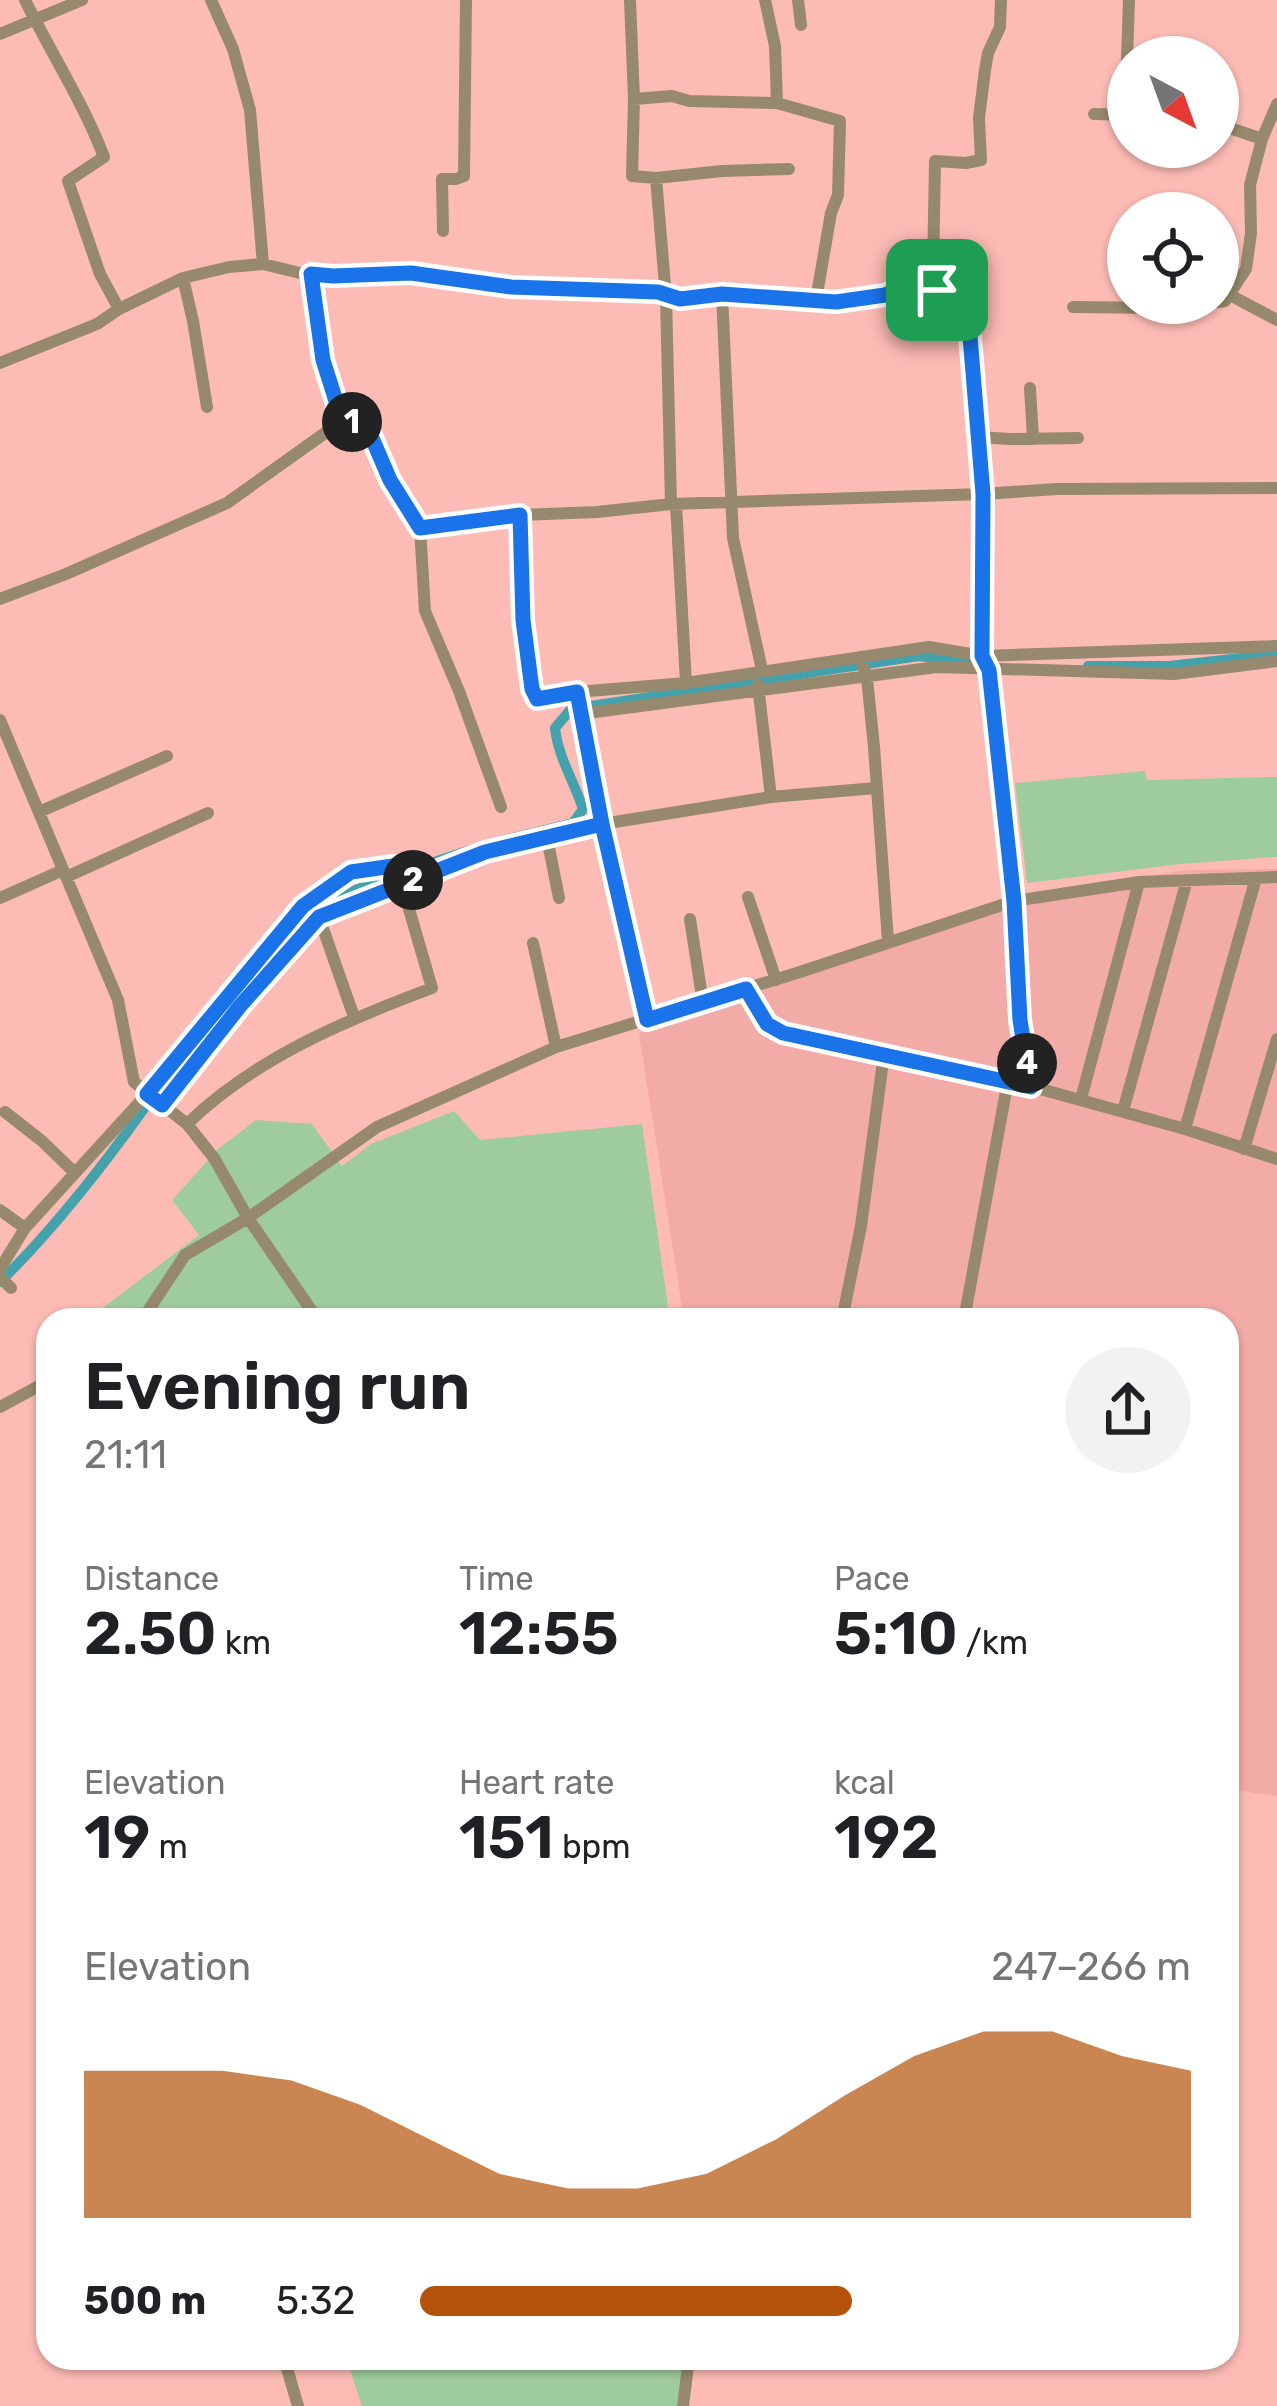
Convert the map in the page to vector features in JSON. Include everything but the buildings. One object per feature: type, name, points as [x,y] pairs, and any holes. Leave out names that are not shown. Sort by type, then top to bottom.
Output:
[{"type":"street","points":[[25,0],[89,118],[104,157],[68,181],[100,274],[119,309]]},
{"type":"street","points":[[0,34],[82,0]]},
{"type":"street","points":[[211,0],[233,49],[250,110],[263,264]]},
{"type":"street","points":[[443,231],[442,178],[464,176],[466,0]]},
{"type":"street","points":[[631,0],[632,176],[789,169]]},
{"type":"street","points":[[765,0],[775,46],[777,103]]},
{"type":"street","points":[[799,0],[801,25]]},
{"type":"street","points":[[1001,0],[1000,27],[988,53],[982,86],[981,160],[966,164],[934,161],[932,272],[937,290],[968,312],[983,494],[982,656],[989,670],[1014,901],[1020,1020],[1031,1087]]},
{"type":"street","points":[[1128,36],[1129,0]]},
{"type":"street","points":[[634,99],[672,96],[689,101],[777,103],[840,121],[838,195],[817,300]]},
{"type":"street","points":[[1239,278],[1246,269],[1251,233],[1250,184],[1277,104]]},
{"type":"street","points":[[1094,114],[1107,114]]},
{"type":"street","points":[[1239,131],[1262,139]]},
{"type":"street","points":[[656,178],[667,297],[686,683]]},
{"type":"street","points":[[0,363],[97,324],[183,278],[230,266],[263,264],[333,276],[411,273],[511,287],[658,292],[680,299],[722,294],[836,302],[885,295],[900,288],[937,290]]},
{"type":"street","points":[[311,274],[323,360],[341,417],[354,424]]},
{"type":"street","points":[[183,278],[207,407]]},
{"type":"street","points":[[722,294],[733,538],[759,671],[771,797]]},
{"type":"street","points":[[1239,304],[1277,320]]},
{"type":"street","points":[[1073,308],[1107,308]]},
{"type":"street","points":[[1030,388],[1033,439]]},
{"type":"street","points":[[0,599],[227,502],[325,434],[366,424],[390,480],[420,528],[424,611],[501,807]]},
{"type":"street","points":[[978,436],[1078,438]]},
{"type":"street","points":[[420,528],[674,504],[1057,488],[1277,488]]},
{"type":"street","points":[[520,515],[523,620],[537,699],[686,683],[929,647],[982,656],[1277,646]]},
{"type":"street","points":[[860,657],[874,747],[888,941]]},
{"type":"street","points":[[580,714],[937,667],[1174,674],[1277,662]]},
{"type":"street","points":[[577,692],[647,1020]]},
{"type":"street","points":[[0,720],[118,1000],[134,1082],[187,1124],[214,1158],[248,1218],[310,1308]]},
{"type":"street","points":[[39,812],[167,756]]},
{"type":"street","points":[[162,1105],[319,917],[485,852],[602,824],[771,797],[876,788]]},
{"type":"street","points":[[0,898],[208,813]]},
{"type":"street","points":[[547,838],[559,898]]},
{"type":"street","points":[[4,1278],[26,1228],[147,1094],[303,906],[351,872],[393,866],[432,988],[353,1017],[249,1072],[187,1124]]},
{"type":"street","points":[[1185,1130],[1256,878]]},
{"type":"street","points":[[150,1308],[184,1255],[248,1218],[377,1127],[556,1047],[1014,901],[1139,881],[1277,878]]},
{"type":"street","points":[[1123,1112],[1187,880]]},
{"type":"street","points":[[1082,1099],[1139,881]]},
{"type":"street","points":[[748,896],[776,980]]},
{"type":"street","points":[[319,917],[353,1017]]},
{"type":"street","points":[[690,919],[703,1003]]},
{"type":"street","points":[[533,944],[556,1047]]},
{"type":"street","points":[[746,989],[767,1024],[783,1033],[1082,1099],[1277,1160]]},
{"type":"street","points":[[1244,1149],[1277,1039]]},
{"type":"street","points":[[844,1308],[864,1206],[884,1054]]},
{"type":"street","points":[[966,1308],[1008,1080]]},
{"type":"street","points":[[4,1112],[74,1173]]},
{"type":"street","points":[[0,1210],[26,1228]]},
{"type":"street","points":[[0,1407],[36,1388]]},
{"type":"street","points":[[288,2370],[298,2406]]},
{"type":"street","points":[[683,2406],[688,2370]]},
{"type":"shaded area","points":[[1277,869],[1277,1796],[1239,1791],[1239,1308],[682,1308],[639,1033],[1014,901],[1185,870]]},
{"type":"green space","points":[[1145,771],[1147,780],[1277,777],[1277,857],[1027,883],[1015,783]]},
{"type":"green space","points":[[454,1111],[480,1140],[642,1124],[668,1308],[103,1308],[199,1235],[172,1200],[218,1149],[256,1120],[312,1124],[342,1166],[371,1144]]},
{"type":"green space","points":[[350,2370],[686,2370],[685,2406],[362,2406]]},
{"type":"waterway","points":[[1088,666],[1169,666],[1277,654]]},
{"type":"waterway","points":[[291,927],[314,908],[374,882],[485,845],[573,823],[583,809],[555,728],[571,709],[919,656],[974,663]]},
{"type":"waterway","points":[[0,1282],[75,1199],[208,1030]]},
{"type":"route","points":[[937,290],[900,288],[885,295],[836,302],[722,294],[680,299],[658,292],[511,287],[411,273],[311,274],[323,360],[341,417],[366,424],[390,480],[420,528],[520,515],[523,620],[532,689],[537,699],[577,692],[602,824],[485,852],[402,885],[319,917],[162,1105],[147,1094],[303,906],[351,872],[393,866],[402,885],[485,852],[547,838],[602,824],[647,1020],[746,989],[767,1024],[783,1033],[1031,1087],[1020,1020],[1014,901],[989,670],[982,656],[983,494],[968,312],[937,290]]}]
